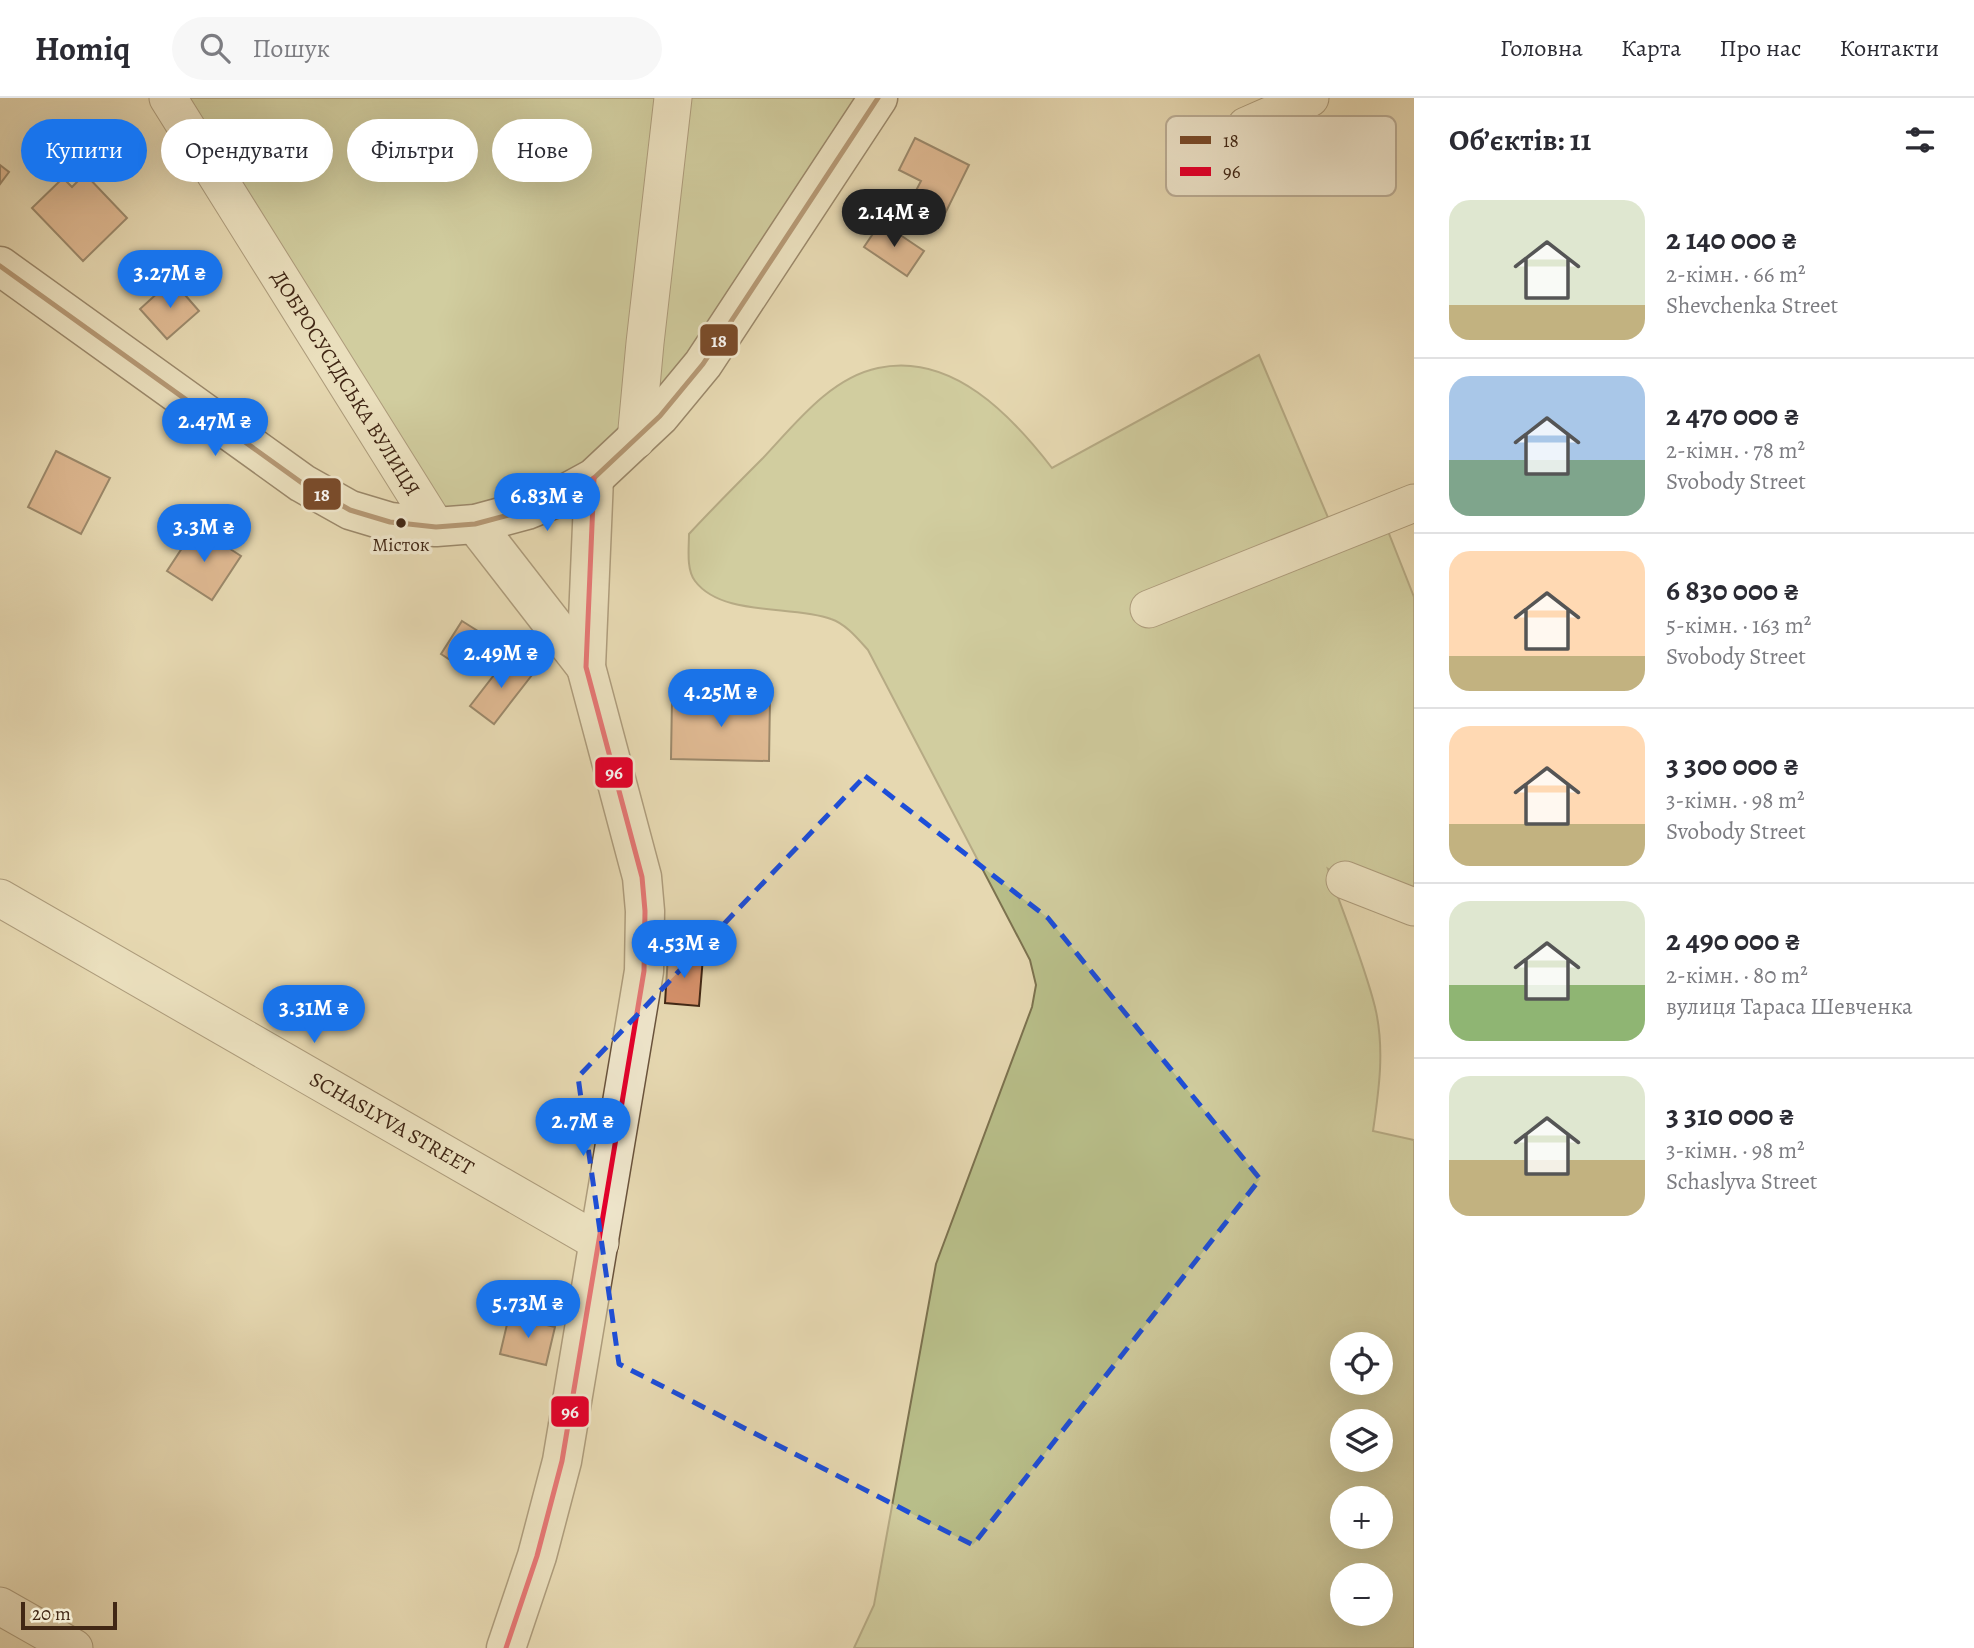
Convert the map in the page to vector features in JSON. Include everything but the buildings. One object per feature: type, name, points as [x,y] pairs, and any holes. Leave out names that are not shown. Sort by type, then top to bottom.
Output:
[{"type":"street","name":"ДОБРОСУСІДСЬКА ВУЛИЦЯ","points":[[168,98],[436,527]]},
{"type":"street","points":[[636,440],[673,98]]},
{"type":"street","points":[[0,265],[302,483],[350,510],[390,522],[436,527],[475,524],[527,510],[594,478],[660,416],[703,365],[878,98]]},
{"type":"street","points":[[1269,116],[1310,98]]},
{"type":"street","points":[[506,1648],[537,1556],[562,1461],[644,971],[645,911],[639,866],[586,667],[594,478]]},
{"type":"street","points":[[1149,609],[1414,503]]},
{"type":"street","points":[[475,524],[586,667]]},
{"type":"street","points":[[1345,880],[1414,907]]},
{"type":"street","name":"SCHASLYVA STREET","points":[[0,898],[600,1243]]},
{"type":"street","points":[[0,1606],[74,1648]]},
{"type":"highlighted area","points":[[865,776],[1048,918],[1260,1179],[973,1545],[619,1364],[578,1077]]},
{"type":"green space","points":[[168,98],[878,98],[594,478],[436,527],[220,182],[333,182],[333,119],[181,119]]},
{"type":"green space","points":[[1259,355],[1335,534],[1382,516],[1414,597],[1414,907],[1345,880],[1328,869],[1365,973],[1378,1022],[1380,1069],[1373,1131],[1414,1140],[1414,1648],[854,1648],[874,1605],[936,1264],[1032,1007],[1036,985],[1030,960],[868,650],[847,628],[831,619],[740,605],[707,592],[695,581],[690,571],[689,534],[814,404],[844,382],[878,368],[905,366],[931,370],[955,379],[978,392],[999,409],[1052,468]]},
{"type":"transit line","name":"18","points":[[0,266],[302,483],[350,510],[390,522],[436,527],[475,524],[527,510],[594,478],[660,416],[703,364],[878,98]]},
{"type":"transit line","name":"96","points":[[506,1648],[537,1556],[562,1461],[644,971],[645,911],[642,877],[586,667],[594,478]]},
{"type":"place","name":"Місток","points":[[401,523]]}]
